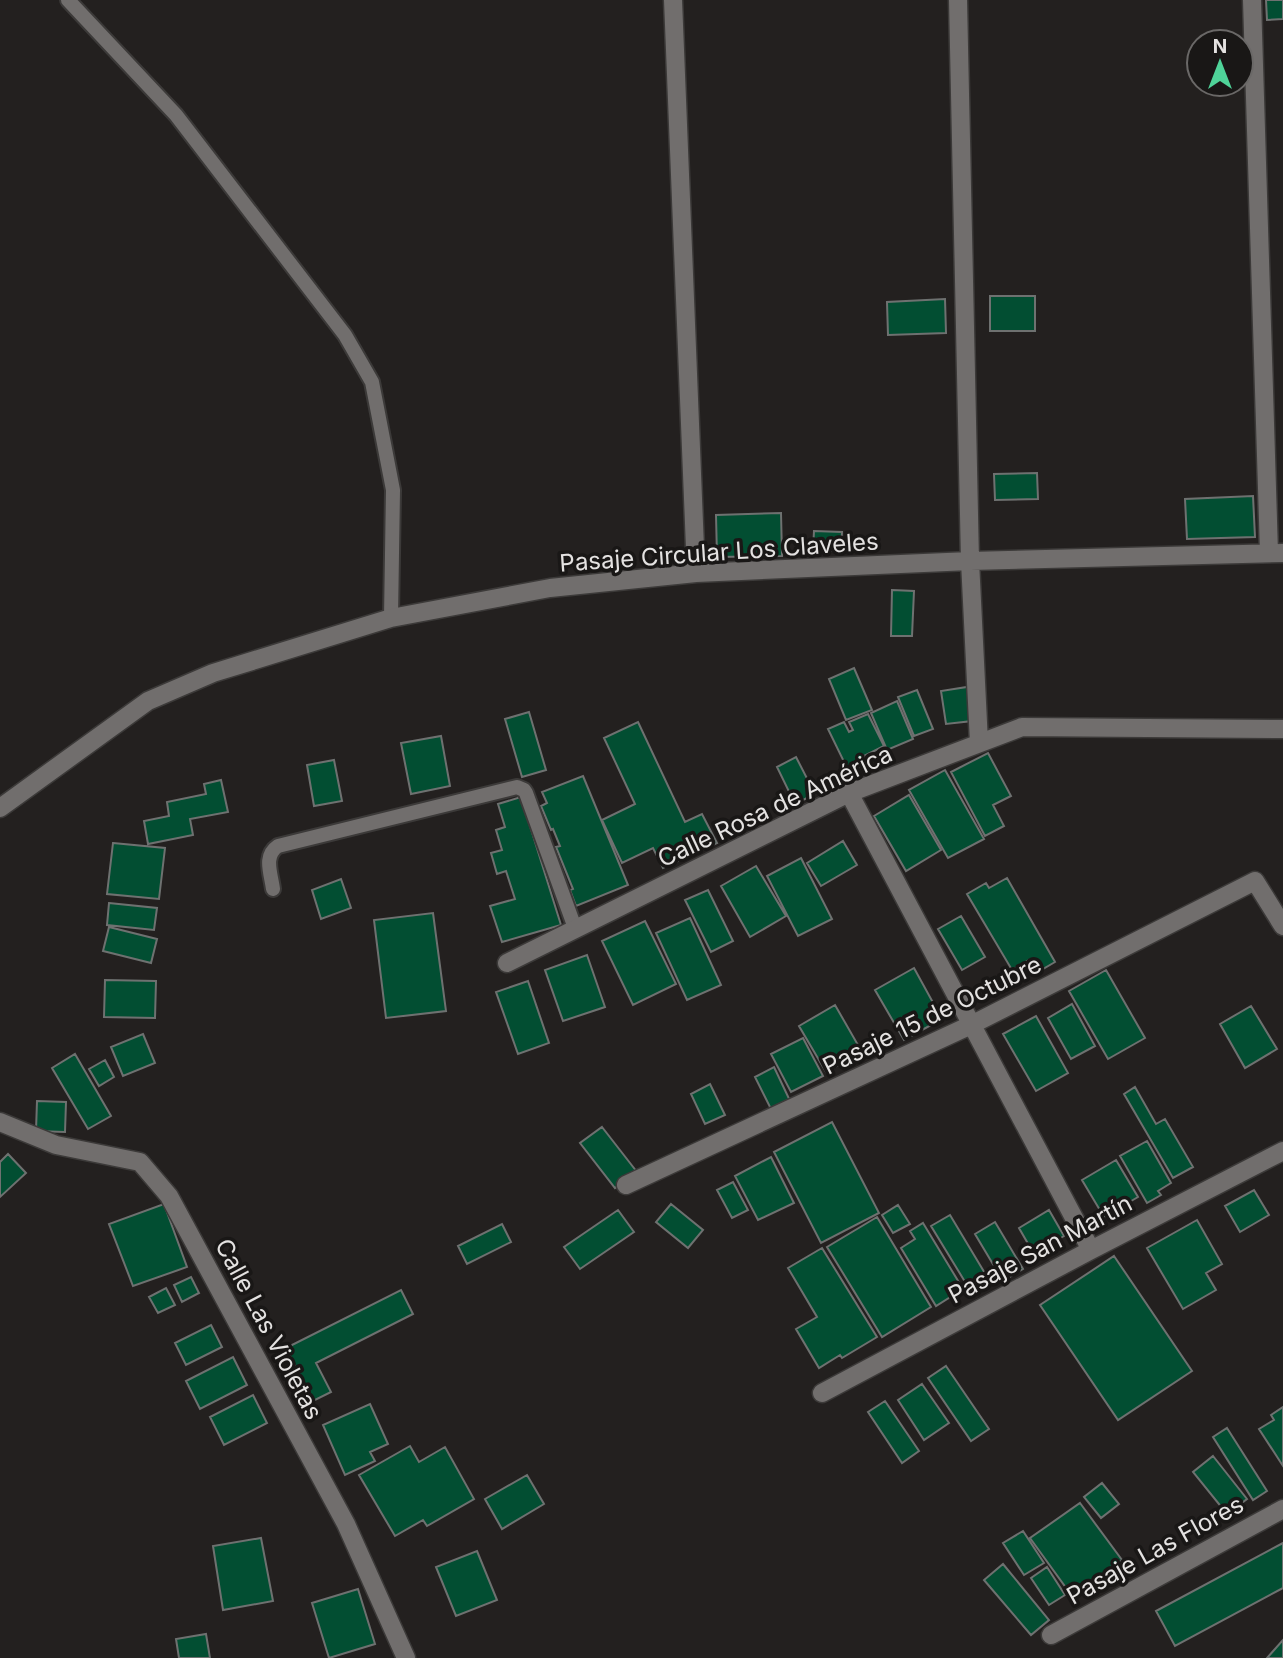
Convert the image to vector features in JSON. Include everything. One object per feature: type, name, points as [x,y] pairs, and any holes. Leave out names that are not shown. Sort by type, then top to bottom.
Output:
[{"type":"street","points":[[673,0],[696,573]]},
{"type":"street","points":[[958,0],[970,561],[979,743]]},
{"type":"street","points":[[1252,0],[1276,553]]},
{"type":"street","name":"Pasaje Circular Los Claveles","points":[[0,808],[148,701],[212,673],[391,618],[550,588],[696,573],[970,561],[1276,553]]},
{"type":"street","name":"Calle Rosa de América","points":[[507,962],[849,793],[1023,727],[1283,729]]},
{"type":"street","points":[[849,793],[1091,1250]]},
{"type":"street","name":"Pasaje 15 de Octubre","points":[[626,1185],[971,1025],[1255,881],[1283,926]]},
{"type":"street","name":"Calle Las Violetas","points":[[0,1122],[56,1145],[140,1163],[169,1196],[346,1524],[406,1658]]},
{"type":"street","name":"Pasaje San Martín","points":[[822,1393],[1283,1151]]},
{"type":"street","name":"Pasaje Las Flores","points":[[1051,1635],[1283,1508]]},
{"type":"lane","points":[[68,0],[176,115],[345,335],[372,382],[393,490],[391,618]]},
{"type":"lane","points":[[273,889],[268,858],[278,846],[517,787],[526,793],[575,928]]},
{"type":"building","points":[[1266,0],[1283,0],[1283,19],[1267,20]]},
{"type":"building","points":[[990,296],[1035,296],[1035,331],[990,331]]},
{"type":"building","points":[[945,299],[946,333],[888,335],[887,302]]},
{"type":"building","points":[[1037,473],[1038,499],[995,500],[994,474]]},
{"type":"building","points":[[1253,496],[1255,537],[1187,539],[1185,499]]},
{"type":"building","points":[[781,513],[782,556],[717,557],[716,515]]},
{"type":"building","points":[[814,531],[842,532],[841,551],[813,550]]},
{"type":"building","points":[[892,590],[914,591],[912,636],[891,636]]},
{"type":"building","points":[[854,668],[872,710],[846,720],[829,679]]},
{"type":"building","points":[[967,687],[972,721],[946,724],[941,691]]},
{"type":"building","points":[[917,690],[933,729],[914,736],[898,697]]},
{"type":"building","points":[[897,701],[913,739],[887,750],[871,713]]},
{"type":"building","points":[[529,712],[546,770],[522,777],[505,719]]},
{"type":"building","points":[[868,714],[884,746],[864,756],[868,763],[849,772],[828,729],[844,722],[849,732],[853,730],[849,722]]},
{"type":"building","points":[[638,722],[685,822],[702,814],[717,843],[663,868],[653,848],[622,863],[602,820],[635,804],[604,738]]},
{"type":"building","points":[[441,736],[450,786],[411,794],[401,743]]},
{"type":"building","points":[[988,753],[1011,796],[993,805],[1004,826],[985,836],[951,772]]},
{"type":"building","points":[[796,757],[815,794],[795,804],[777,767]]},
{"type":"building","points":[[334,760],[342,801],[314,806],[307,765]]},
{"type":"building","points":[[945,770],[984,839],[948,858],[909,790]]},
{"type":"building","points":[[583,776],[628,885],[576,906],[570,890],[573,889],[556,847],[560,846],[541,806],[547,803],[542,792]]},
{"type":"building","points":[[221,780],[228,812],[190,819],[193,835],[148,844],[144,821],[169,816],[167,802],[206,794],[204,784]]},
{"type":"building","points":[[909,795],[941,850],[906,871],[874,816]]},
{"type":"building","points":[[521,797],[561,925],[502,942],[490,906],[515,899],[506,871],[497,874],[491,853],[502,850],[496,830],[505,827],[498,804]]},
{"type":"building","points":[[843,841],[857,865],[821,886],[807,863]]},
{"type":"building","points":[[113,843],[165,848],[159,899],[107,894]]},
{"type":"building","points":[[801,858],[832,919],[798,936],[767,876]]},
{"type":"building","points":[[756,866],[786,916],[750,937],[721,886]]},
{"type":"building","points":[[1007,878],[1055,962],[1036,973],[1029,960],[1012,970],[967,894],[986,883],[989,888]]},
{"type":"building","points":[[341,879],[351,908],[321,919],[312,890]]},
{"type":"building","points":[[708,890],[733,941],[711,952],[685,900]]},
{"type":"building","points":[[109,903],[157,908],[154,930],[107,925]]},
{"type":"building","points":[[433,913],[446,1011],[386,1018],[374,920]]},
{"type":"building","points":[[961,916],[985,957],[962,970],[938,929]]},
{"type":"building","points":[[690,918],[721,985],[687,1000],[656,933]]},
{"type":"building","points":[[645,921],[676,984],[633,1005],[602,941]]},
{"type":"building","points":[[109,927],[157,939],[151,963],[103,951]]},
{"type":"building","points":[[587,955],[605,1007],[563,1021],[545,970]]},
{"type":"building","points":[[914,968],[942,1019],[904,1040],[875,990]]},
{"type":"building","points":[[1106,970],[1145,1038],[1108,1059],[1069,991]]},
{"type":"building","points":[[105,980],[156,981],[155,1018],[104,1017]]},
{"type":"building","points":[[528,981],[549,1043],[518,1054],[496,992]]},
{"type":"building","points":[[1072,1004],[1095,1046],[1071,1059],[1048,1018]]},
{"type":"building","points":[[835,1005],[862,1052],[826,1072],[799,1026]]},
{"type":"building","points":[[1251,1006],[1277,1049],[1245,1068],[1220,1024]]},
{"type":"building","points":[[1036,1016],[1068,1073],[1036,1091],[1003,1034]]},
{"type":"building","points":[[143,1034],[155,1063],[123,1076],[111,1047]]},
{"type":"building","points":[[803,1038],[823,1076],[791,1092],[771,1054]]},
{"type":"building","points":[[75,1054],[111,1116],[88,1129],[52,1068]]},
{"type":"building","points":[[105,1060],[114,1077],[99,1086],[89,1069]]},
{"type":"building","points":[[774,1067],[792,1105],[773,1113],[755,1077]]},
{"type":"building","points":[[710,1084],[725,1115],[705,1124],[691,1094]]},
{"type":"building","points":[[1135,1087],[1156,1124],[1165,1119],[1193,1167],[1173,1178],[1124,1094]]},
{"type":"building","points":[[37,1101],[66,1102],[65,1132],[36,1131]]},
{"type":"building","points":[[832,1122],[879,1213],[821,1243],[774,1152]]},
{"type":"building","points":[[602,1127],[637,1172],[615,1188],[580,1143]]},
{"type":"building","points":[[1147,1141],[1171,1183],[1158,1191],[1161,1195],[1147,1203],[1120,1156]]},
{"type":"building","points":[[8,1154],[26,1173],[0,1197],[0,1162]]},
{"type":"building","points":[[771,1157],[794,1203],[758,1220],[735,1176]]},
{"type":"building","points":[[1116,1160],[1138,1197],[1104,1217],[1082,1180]]},
{"type":"building","points":[[733,1182],[748,1210],[732,1218],[717,1190]]},
{"type":"building","points":[[1254,1190],[1269,1215],[1240,1232],[1225,1206]]},
{"type":"building","points":[[164,1204],[187,1267],[133,1286],[109,1224]]},
{"type":"building","points":[[671,1204],[703,1230],[688,1248],[656,1222]]},
{"type":"building","points":[[898,1205],[910,1224],[893,1233],[882,1215]]},
{"type":"building","points":[[618,1210],[634,1232],[580,1269],[564,1247]]},
{"type":"building","points":[[1049,1210],[1064,1236],[1034,1254],[1019,1228]]},
{"type":"building","points":[[950,1215],[989,1280],[970,1290],[931,1226]]},
{"type":"building","points":[[877,1217],[931,1307],[882,1337],[827,1247]]},
{"type":"building","points":[[1197,1220],[1222,1264],[1206,1273],[1216,1290],[1183,1309],[1147,1248]]},
{"type":"building","points":[[995,1222],[1023,1269],[1003,1281],[975,1234]]},
{"type":"building","points":[[923,1223],[963,1289],[936,1306],[901,1248],[915,1239],[910,1231]]},
{"type":"building","points":[[502,1224],[511,1242],[467,1264],[458,1246]]},
{"type":"building","points":[[822,1248],[877,1337],[819,1368],[796,1329],[817,1317],[788,1268]]},
{"type":"building","points":[[1114,1256],[1192,1371],[1118,1420],[1040,1305]]},
{"type":"building","points":[[191,1277],[199,1293],[182,1302],[174,1285]]},
{"type":"building","points":[[166,1288],[175,1305],[158,1313],[149,1297]]},
{"type":"building","points":[[401,1290],[413,1314],[316,1363],[331,1392],[313,1401],[286,1348]]},
{"type":"building","points":[[211,1325],[222,1347],[186,1365],[175,1343]]},
{"type":"building","points":[[233,1357],[247,1385],[200,1409],[186,1381]]},
{"type":"building","points":[[946,1366],[989,1429],[971,1441],[928,1378]]},
{"type":"building","points":[[922,1384],[949,1423],[924,1440],[898,1400]]},
{"type":"building","points":[[253,1395],[267,1423],[224,1445],[210,1417]]},
{"type":"building","points":[[885,1401],[919,1451],[902,1463],[868,1412]]},
{"type":"building","points":[[370,1404],[388,1444],[370,1452],[375,1461],[345,1475],[323,1425]]},
{"type":"building","points":[[1283,1407],[1283,1466],[1259,1429],[1274,1420],[1271,1415]]},
{"type":"building","points":[[1227,1428],[1267,1491],[1253,1500],[1213,1437]]},
{"type":"building","points":[[410,1446],[419,1462],[445,1447],[474,1499],[427,1526],[423,1520],[395,1536],[359,1475]]},
{"type":"building","points":[[1213,1456],[1247,1499],[1227,1514],[1193,1472]]},
{"type":"building","points":[[527,1475],[544,1504],[502,1529],[485,1499]]},
{"type":"building","points":[[1102,1483],[1119,1504],[1101,1518],[1084,1497]]},
{"type":"building","points":[[1080,1503],[1122,1560],[1072,1596],[1030,1538]]},
{"type":"building","points":[[1023,1531],[1044,1563],[1024,1575],[1003,1543]]},
{"type":"building","points":[[261,1538],[273,1601],[223,1610],[213,1546]]},
{"type":"building","points":[[1283,1543],[1283,1588],[1175,1646],[1156,1611]]},
{"type":"building","points":[[477,1551],[497,1600],[456,1616],[436,1567]]},
{"type":"building","points":[[1003,1564],[1049,1620],[1031,1635],[984,1580]]},
{"type":"building","points":[[1047,1567],[1065,1595],[1049,1605],[1031,1578]]},
{"type":"building","points":[[358,1589],[375,1644],[329,1658],[312,1603]]},
{"type":"building","points":[[206,1634],[210,1658],[179,1658],[176,1639]]},
{"type":"building","points":[[1283,1640],[1283,1658],[1267,1658]]}]
